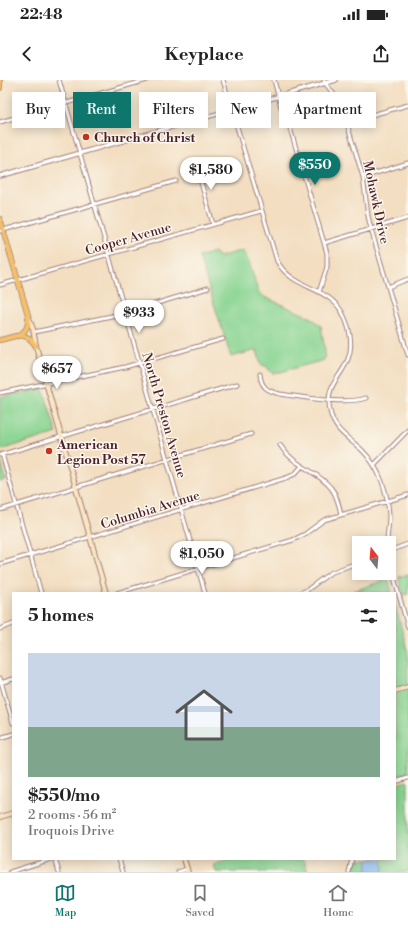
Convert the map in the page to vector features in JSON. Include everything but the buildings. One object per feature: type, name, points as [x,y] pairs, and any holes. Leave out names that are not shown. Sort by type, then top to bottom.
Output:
[{"type":"main road","points":[[0,80],[0,88]]},
{"type":"main road","points":[[0,219],[2,230],[34,332],[36,346],[46,383],[106,592]]},
{"type":"main road","points":[[18,336],[28,327],[28,315]]},
{"type":"main road","points":[[0,340],[24,335],[29,337],[36,346]]},
{"type":"main road","points":[[396,691],[408,687]]},
{"type":"main road","points":[[0,817],[12,813]]},
{"type":"main road","points":[[184,860],[188,870]]},
{"type":"street","name":"North Preston Avenue","points":[[59,80],[205,592]]},
{"type":"street","points":[[0,122],[147,80]]},
{"type":"street","points":[[223,80],[227,92]]},
{"type":"street","points":[[274,80],[282,110],[290,128],[328,257],[328,267],[319,292]]},
{"type":"street","points":[[271,99],[336,80]]},
{"type":"street","name":"Mohawk Drive","points":[[325,82],[332,92]]},
{"type":"street","points":[[376,114],[408,105]]},
{"type":"street","points":[[0,176],[216,115]]},
{"type":"street","points":[[237,128],[275,257],[281,268],[294,280],[319,292],[331,300],[340,309],[345,320],[350,339],[350,349],[348,359],[333,383],[329,400],[332,417],[337,428],[343,435],[364,452],[383,482],[389,520],[388,536]]},
{"type":"street","name":"Mohawk Drive","points":[[348,128],[363,177],[371,229],[408,355]]},
{"type":"street","points":[[195,162],[213,224]]},
{"type":"street","points":[[363,177],[408,163]]},
{"type":"street","points":[[2,230],[176,181]]},
{"type":"street","name":"Cooper Avenue","points":[[0,285],[261,211]]},
{"type":"street","points":[[324,243],[408,218]]},
{"type":"street","points":[[388,287],[408,280]]},
{"type":"street","points":[[34,332],[125,313],[208,288]]},
{"type":"street","points":[[0,393],[140,363],[223,339]]},
{"type":"street","points":[[260,374],[262,384],[272,391],[280,394],[349,401],[366,398]]},
{"type":"street","points":[[41,592],[1,454],[237,384]]},
{"type":"street","points":[[374,466],[408,430]]},
{"type":"street","points":[[0,510],[251,434]]},
{"type":"street","points":[[280,445],[291,459],[322,479],[330,487],[337,498],[342,514]]},
{"type":"street","name":"Columbia Avenue","points":[[0,564],[287,478],[296,474],[302,466]]},
{"type":"street","points":[[120,592],[295,539],[305,534],[322,521],[408,495]]},
{"type":"street","points":[[396,548],[408,544]]},
{"type":"street","points":[[302,592],[328,574],[352,565]]},
{"type":"street","points":[[395,580],[408,627]]},
{"type":"street","points":[[0,629],[12,624]]},
{"type":"street","points":[[0,678],[12,720]]},
{"type":"street","points":[[1,683],[12,679]]},
{"type":"street","points":[[0,738],[12,734]]},
{"type":"street","points":[[396,782],[408,778]]},
{"type":"street","points":[[10,872],[48,860]]},
{"type":"street","points":[[55,860],[59,872]]},
{"type":"street","points":[[119,860],[123,872]]},
{"type":"street","points":[[349,872],[352,860]]},
{"type":"street","points":[[178,872],[188,870]]},
{"type":"green space","points":[[243,250],[250,265],[258,291],[262,296],[312,318],[321,326],[325,351],[324,360],[277,373],[272,373],[266,366],[261,365],[257,350],[231,357],[199,257],[214,252],[219,257]]},
{"type":"green space","points":[[43,389],[57,433],[0,450],[0,397]]},
{"type":"green space","points":[[0,459],[6,480],[0,482]]},
{"type":"green space","points":[[408,574],[408,594],[404,595],[399,577]]},
{"type":"green space","points":[[388,580],[392,592],[351,592]]},
{"type":"green space","points":[[396,609],[408,652],[408,773],[396,777]]},
{"type":"green space","points":[[408,781],[408,872],[353,872],[356,860],[396,860],[396,785]]},
{"type":"green space","points":[[231,860],[304,860],[308,872],[216,872],[214,865]]},
{"type":"water","points":[[368,860],[382,860],[382,872],[366,872]]},
{"type":"place","name":"Church of Christ","points":[[86,137]]},
{"type":"place","name":"American Legion Post 57","points":[[49,451]]}]
